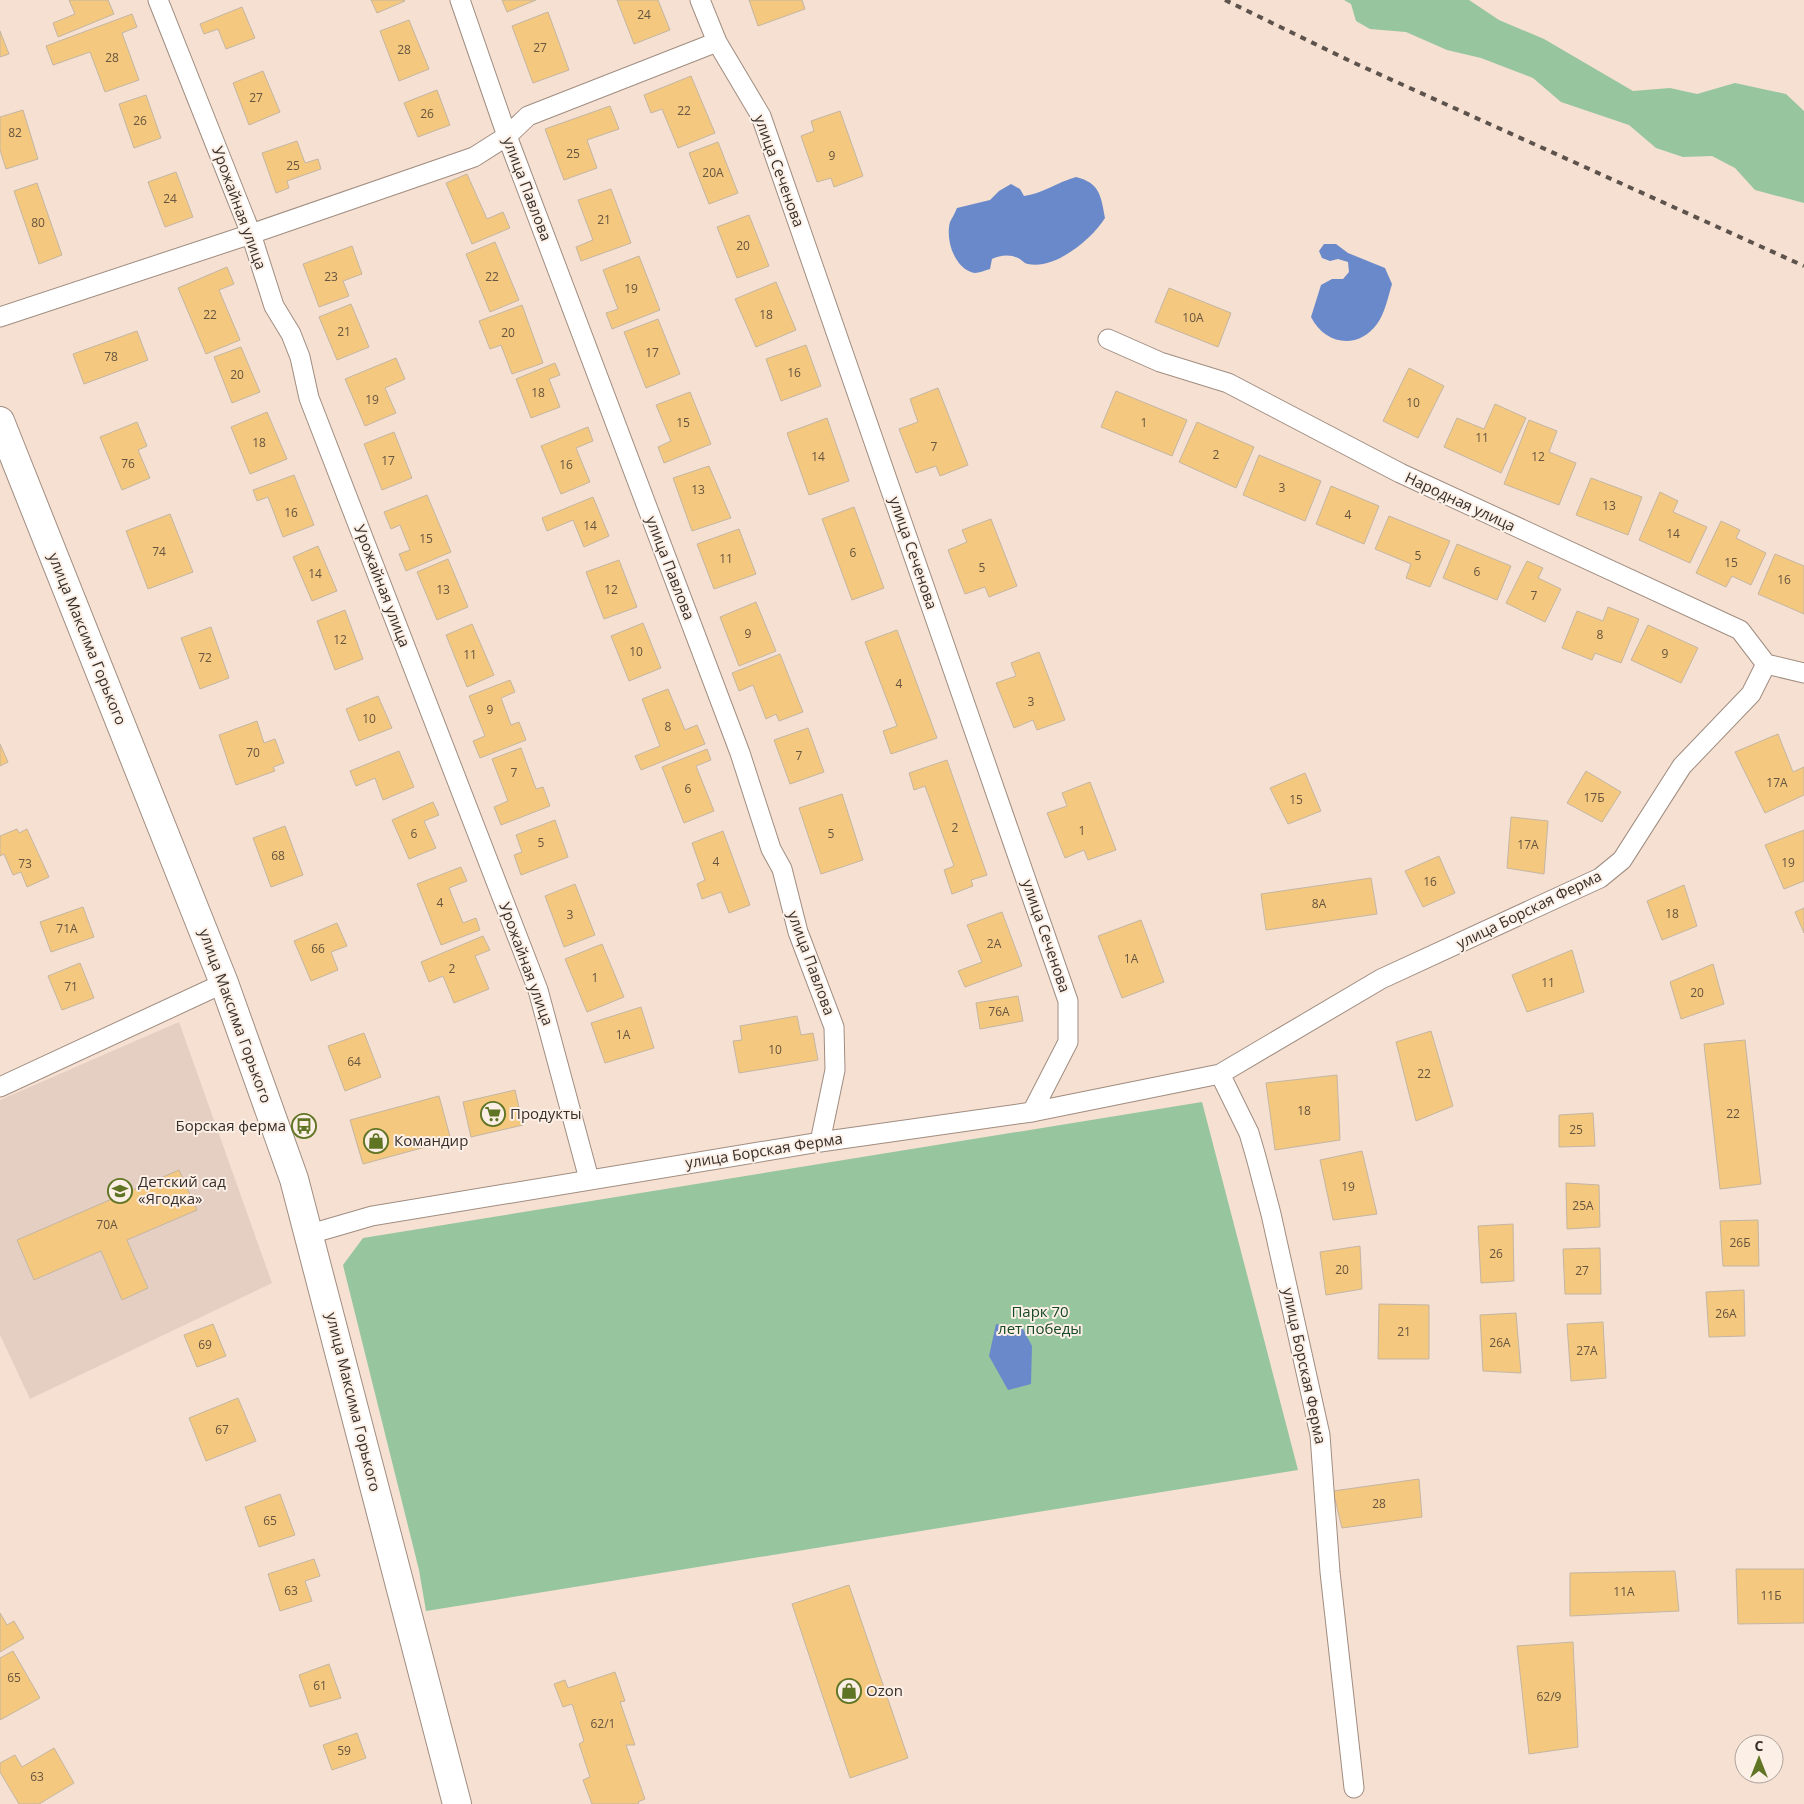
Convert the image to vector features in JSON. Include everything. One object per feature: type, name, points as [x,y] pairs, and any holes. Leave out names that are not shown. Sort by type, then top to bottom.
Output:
[{"type":"street","name":"Урожайная улица","points":[[158,0],[251,234],[274,306],[291,334],[297,349],[309,398],[538,990],[589,1179]]},
{"type":"street","name":"улица Павлова","points":[[460,0],[507,136],[740,753],[771,849],[782,869],[798,932],[834,1027],[835,1070],[820,1142]]},
{"type":"street","name":"улица Сеченова","points":[[700,0],[717,42],[761,116],[1068,1000],[1068,1042],[1032,1112]]},
{"type":"street","points":[[0,318],[474,157],[507,136],[528,116],[717,42]]},
{"type":"street","name":"Народная улица","points":[[1108,339],[1160,362],[1228,383],[1400,473],[1740,630],[1766,664]]},
{"type":"street","name":"улица Максима Горького","points":[[0,421],[224,983],[294,1179],[310,1234],[457,1804]]},
{"type":"street","points":[[1766,664],[1804,673]]},
{"type":"street","name":"улица Борская Ферма","points":[[310,1234],[372,1216],[820,1142],[1032,1112],[1220,1074],[1381,979],[1600,878],[1622,860],[1682,766],[1751,694],[1766,664]]},
{"type":"street","points":[[0,1086],[224,983]]},
{"type":"street","name":"улица Борская Ферма","points":[[1220,1074],[1249,1133],[1272,1214],[1320,1434],[1330,1572],[1354,1788]]},
{"type":"shaded area","name":"Детский сад «Ягодка»","points":[[179,1022],[272,1283],[30,1399],[0,1335],[0,1100]]},
{"type":"green space","points":[[1344,0],[1469,0],[1499,20],[1544,39],[1633,91],[1670,88],[1697,94],[1735,83],[1786,94],[1804,111],[1804,203],[1755,190],[1735,168],[1712,156],[1683,157],[1656,148],[1629,125],[1561,102],[1533,78],[1481,58],[1447,50],[1406,32],[1370,29],[1356,21],[1351,4]]},
{"type":"green space","name":"Парк 70 лет победы","points":[[1202,1102],[1298,1470],[426,1611],[419,1570],[343,1265],[363,1238]]},
{"type":"water","points":[[1076,177],[1095,187],[1102,203],[1105,218],[1091,235],[1072,251],[1061,258],[1039,265],[1027,264],[1012,256],[998,257],[992,259],[990,269],[975,273],[968,271],[957,260],[950,245],[949,229],[950,222],[957,208],[990,200],[999,191],[1011,184],[1020,189],[1024,196],[1037,193]]},
{"type":"water","points":[[1324,244],[1336,244],[1348,253],[1385,268],[1392,284],[1380,320],[1361,338],[1342,341],[1333,338],[1325,334],[1311,317],[1321,285],[1332,279],[1343,279],[1349,272],[1348,262],[1338,259],[1330,261],[1322,258],[1319,251]]},
{"type":"water","points":[[996,1324],[1023,1329],[1032,1346],[1031,1384],[1008,1390],[989,1356]]},
{"type":"building","points":[[69,0],[108,0],[114,14],[58,37],[53,23],[75,14]]},
{"type":"building","points":[[371,0],[404,0],[405,1],[377,13]]},
{"type":"building","points":[[502,0],[536,0],[507,12]]},
{"type":"building","points":[[617,0],[658,0],[670,30],[634,44]]},
{"type":"building","points":[[749,0],[802,0],[805,9],[758,26]]},
{"type":"building","points":[[242,7],[255,38],[226,49],[218,29],[204,34],[200,24]]},
{"type":"building","points":[[548,12],[569,70],[533,83],[512,26]]},
{"type":"building","points":[[132,14],[137,27],[122,33],[139,80],[105,92],[90,52],[53,65],[46,46]]},
{"type":"building","points":[[409,20],[429,69],[399,81],[380,31]]},
{"type":"building","points":[[0,31],[9,54],[0,57]]},
{"type":"building","points":[[263,71],[280,112],[249,125],[233,83]]},
{"type":"building","points":[[691,76],[715,133],[678,148],[662,109],[651,113],[644,95]]},
{"type":"building","points":[[437,90],[450,125],[418,137],[404,103]]},
{"type":"building","points":[[146,95],[161,138],[134,148],[119,104]]},
{"type":"building","points":[[610,106],[619,129],[587,140],[597,168],[564,180],[545,129]]},
{"type":"building","points":[[23,110],[38,159],[6,169],[0,150],[0,117]]},
{"type":"building","points":[[840,111],[863,176],[834,187],[831,178],[817,182],[801,136],[814,131],[811,121]]},
{"type":"building","points":[[297,141],[305,163],[318,159],[321,169],[287,181],[289,188],[276,193],[262,153]]},
{"type":"building","points":[[718,142],[738,193],[709,204],[689,153]]},
{"type":"building","points":[[176,172],[193,217],[165,227],[148,182]]},
{"type":"building","points":[[467,174],[487,219],[503,212],[510,228],[472,244],[446,183]]},
{"type":"building","points":[[37,183],[62,255],[39,264],[14,191]]},
{"type":"building","points":[[611,189],[631,243],[581,261],[576,247],[593,240],[578,200]]},
{"type":"building","points":[[749,215],[769,266],[737,278],[717,227]]},
{"type":"building","points":[[495,242],[519,300],[490,312],[466,254]]},
{"type":"building","points":[[352,246],[362,274],[343,281],[349,296],[319,307],[303,264]]},
{"type":"building","points":[[639,256],[660,310],[612,329],[606,313],[618,309],[603,270]]},
{"type":"building","points":[[227,267],[234,284],[219,290],[240,340],[206,354],[178,288]]},
{"type":"building","points":[[776,282],[796,330],[756,347],[735,299]]},
{"type":"building","points":[[1169,288],[1231,313],[1218,347],[1155,322]]},
{"type":"building","points":[[351,304],[369,347],[337,360],[319,317]]},
{"type":"building","points":[[522,305],[543,363],[512,374],[501,345],[490,349],[479,321]]},
{"type":"building","points":[[658,319],[680,374],[646,388],[624,332]]},
{"type":"building","points":[[137,331],[148,360],[84,384],[73,354]]},
{"type":"building","points":[[806,345],[821,386],[781,401],[766,359]]},
{"type":"building","points":[[241,347],[260,392],[232,403],[214,357]]},
{"type":"building","points":[[396,358],[405,379],[385,388],[396,413],[365,426],[345,379]]},
{"type":"building","points":[[555,363],[560,375],[549,379],[560,407],[531,418],[516,379]]},
{"type":"building","points":[[1409,368],[1444,386],[1418,438],[1383,421]]},
{"type":"building","points":[[938,388],[968,465],[940,476],[936,466],[916,473],[899,429],[918,422],[910,399]]},
{"type":"building","points":[[1116,391],[1187,420],[1172,456],[1101,427]]},
{"type":"building","points":[[690,392],[711,444],[664,463],[658,447],[671,441],[656,405]]},
{"type":"building","points":[[1495,404],[1526,418],[1501,473],[1444,447],[1457,418],[1484,429]]},
{"type":"building","points":[[267,412],[287,459],[250,474],[231,427]]},
{"type":"building","points":[[827,418],[849,481],[809,495],[787,433]]},
{"type":"building","points":[[1529,420],[1557,431],[1549,452],[1576,463],[1559,505],[1504,484]]},
{"type":"building","points":[[137,422],[147,446],[138,450],[150,478],[122,490],[100,437]]},
{"type":"building","points":[[1197,422],[1254,447],[1236,488],[1179,462]]},
{"type":"building","points":[[588,427],[593,441],[576,448],[590,482],[561,494],[541,446]]},
{"type":"building","points":[[394,432],[412,478],[382,490],[364,444]]},
{"type":"building","points":[[1259,455],[1321,481],[1305,521],[1243,495]]},
{"type":"building","points":[[709,466],[731,518],[692,531],[673,478]]},
{"type":"building","points":[[294,475],[314,525],[283,537],[268,497],[257,501],[253,490]]},
{"type":"building","points":[[1591,478],[1642,497],[1628,535],[1576,515]]},
{"type":"building","points":[[1331,486],[1379,506],[1364,544],[1316,524]]},
{"type":"building","points":[[1660,492],[1678,501],[1673,512],[1707,527],[1690,563],[1639,540]]},
{"type":"building","points":[[427,495],[451,552],[406,571],[399,554],[410,550],[400,525],[391,529],[384,512]]},
{"type":"building","points":[[593,497],[609,536],[584,547],[573,520],[547,531],[542,518]]},
{"type":"building","points":[[854,507],[884,588],[852,600],[822,519]]},
{"type":"building","points":[[170,514],[193,572],[148,589],[126,531]]},
{"type":"building","points":[[1389,516],[1450,541],[1430,587],[1406,578],[1411,564],[1375,549]]},
{"type":"building","points":[[991,519],[1017,586],[989,597],[985,587],[965,594],[948,550],[967,542],[962,530]]},
{"type":"building","points":[[1721,521],[1740,530],[1736,538],[1766,553],[1751,585],[1732,576],[1726,587],[1696,573]]},
{"type":"building","points":[[739,529],[756,574],[714,589],[697,544]]},
{"type":"building","points":[[1457,544],[1511,566],[1497,600],[1443,578]]},
{"type":"building","points":[[318,546],[337,591],[312,601],[293,557]]},
{"type":"building","points":[[1775,554],[1804,566],[1804,614],[1758,594]]},
{"type":"building","points":[[448,559],[468,607],[437,620],[417,572]]},
{"type":"building","points":[[619,560],[637,607],[604,619],[586,572]]},
{"type":"building","points":[[1527,561],[1543,568],[1538,578],[1561,589],[1545,622],[1506,603]]},
{"type":"building","points":[[756,602],[776,651],[739,666],[720,617]]},
{"type":"building","points":[[1608,607],[1639,619],[1621,663],[1595,653],[1592,660],[1562,648],[1577,611],[1603,621]]},
{"type":"building","points":[[345,610],[363,659],[335,670],[317,621]]},
{"type":"building","points":[[643,623],[661,668],[629,681],[611,636]]},
{"type":"building","points":[[472,624],[494,675],[467,687],[446,635]]},
{"type":"building","points":[[1648,625],[1698,648],[1681,683],[1631,660]]},
{"type":"building","points":[[211,627],[229,678],[200,689],[181,638]]},
{"type":"building","points":[[897,630],[937,738],[891,754],[883,731],[897,726],[865,642]]},
{"type":"building","points":[[1039,652],[1065,720],[1037,730],[1033,720],[1014,728],[996,683],[1016,676],[1011,663]]},
{"type":"building","points":[[780,654],[803,712],[779,721],[776,714],[766,719],[753,685],[739,691],[732,673]]},
{"type":"building","points":[[510,680],[515,692],[501,698],[511,725],[519,722],[526,740],[480,758],[473,741],[485,736],[469,696]]},
{"type":"building","points":[[668,689],[685,730],[697,725],[705,744],[641,770],[635,756],[660,746],[642,699]]},
{"type":"building","points":[[378,696],[392,728],[359,741],[346,709]]},
{"type":"building","points":[[257,721],[264,743],[275,739],[284,763],[273,767],[275,771],[236,785],[219,735]]},
{"type":"building","points":[[808,728],[824,772],[790,784],[774,740]]},
{"type":"building","points":[[1778,734],[1793,772],[1804,767],[1804,795],[1765,813],[1735,752]]},
{"type":"building","points":[[0,744],[8,762],[0,766]]},
{"type":"building","points":[[521,748],[536,789],[543,787],[550,806],[501,825],[494,807],[508,801],[492,759]]},
{"type":"building","points":[[707,749],[711,760],[696,766],[714,811],[684,823],[662,767]]},
{"type":"building","points":[[399,751],[414,787],[383,800],[375,778],[356,786],[350,771]]},
{"type":"building","points":[[947,760],[987,875],[971,880],[973,886],[952,894],[944,870],[954,866],[925,786],[914,790],[909,773]]},
{"type":"building","points":[[1586,771],[1621,792],[1602,822],[1567,803]]},
{"type":"building","points":[[1305,773],[1321,811],[1288,824],[1270,788]]},
{"type":"building","points":[[1090,782],[1116,850],[1088,860],[1084,850],[1065,858],[1047,813],[1067,806],[1062,793]]},
{"type":"building","points":[[842,794],[863,860],[821,874],[799,808]]},
{"type":"building","points":[[433,802],[439,815],[424,821],[436,848],[409,859],[392,820]]},
{"type":"building","points":[[1511,817],[1548,821],[1544,874],[1507,868]]},
{"type":"building","points":[[555,820],[568,857],[521,875],[514,855],[522,852],[516,835]]},
{"type":"building","points":[[285,826],[303,875],[271,887],[253,838]]},
{"type":"building","points":[[17,829],[19,833],[27,829],[49,877],[27,887],[21,872],[13,875],[4,854],[0,856],[0,836]]},
{"type":"building","points":[[1804,830],[1804,881],[1784,889],[1765,845]]},
{"type":"building","points":[[723,831],[750,905],[729,913],[721,892],[702,899],[697,884],[705,880],[692,843]]},
{"type":"building","points":[[1439,856],[1455,893],[1423,907],[1405,871]]},
{"type":"building","points":[[461,867],[467,881],[449,888],[463,923],[476,918],[480,930],[441,945],[417,884]]},
{"type":"building","points":[[1371,878],[1377,914],[1266,930],[1261,894]]},
{"type":"building","points":[[575,884],[595,935],[564,947],[545,896]]},
{"type":"building","points":[[1684,885],[1697,926],[1662,940],[1647,901]]},
{"type":"building","points":[[83,907],[94,937],[51,952],[40,922]]},
{"type":"building","points":[[1804,908],[1804,933],[1795,912]]},
{"type":"building","points":[[1002,912],[1022,966],[965,987],[958,971],[982,962],[967,925]]},
{"type":"building","points":[[1141,920],[1164,982],[1122,998],[1098,936]]},
{"type":"building","points":[[337,923],[347,946],[331,952],[338,970],[311,981],[294,941]]},
{"type":"building","points":[[483,936],[490,950],[475,956],[489,989],[454,1003],[443,976],[429,982],[421,962]]},
{"type":"building","points":[[602,944],[624,997],[587,1012],[565,959]]},
{"type":"building","points":[[1572,950],[1584,992],[1527,1012],[1512,975]]},
{"type":"building","points":[[80,963],[94,998],[62,1010],[48,976]]},
{"type":"building","points":[[1713,964],[1724,1004],[1681,1019],[1670,982]]},
{"type":"building","points":[[1018,996],[1023,1021],[980,1029],[976,1003]]},
{"type":"building","points":[[641,1007],[654,1048],[605,1063],[591,1023]]},
{"type":"building","points":[[797,1016],[801,1035],[813,1033],[818,1060],[739,1073],[733,1041],[742,1040],[740,1026]]},
{"type":"building","points":[[1431,1031],[1453,1106],[1416,1121],[1396,1042]]},
{"type":"building","points":[[364,1033],[381,1077],[345,1091],[328,1046]]},
{"type":"building","points":[[1745,1040],[1761,1184],[1720,1189],[1704,1044]]},
{"type":"building","points":[[1337,1075],[1340,1140],[1275,1150],[1266,1083]]},
{"type":"building","name":"Продукты","points":[[515,1090],[523,1125],[471,1137],[463,1102]]},
{"type":"building","points":[[439,1096],[451,1140],[363,1164],[350,1120]]},
{"type":"building","points":[[1593,1113],[1595,1146],[1559,1147],[1559,1115]]},
{"type":"building","points":[[1362,1151],[1377,1214],[1333,1220],[1320,1160]]},
{"type":"building","name":"Детский сад «Ягодка»","points":[[179,1170],[197,1210],[127,1240],[148,1288],[122,1300],[101,1251],[34,1280],[17,1240]]},
{"type":"building","points":[[1566,1183],[1599,1185],[1600,1227],[1567,1229]]},
{"type":"building","points":[[1758,1220],[1759,1266],[1723,1266],[1720,1221]]},
{"type":"building","points":[[1513,1224],[1514,1281],[1481,1283],[1478,1226]]},
{"type":"building","points":[[1360,1246],[1362,1289],[1326,1295],[1320,1252]]},
{"type":"building","points":[[1600,1248],[1601,1294],[1565,1294],[1563,1249]]},
{"type":"building","points":[[1744,1290],[1745,1336],[1709,1337],[1706,1292]]},
{"type":"building","points":[[1379,1304],[1429,1305],[1429,1359],[1378,1359]]},
{"type":"building","points":[[1516,1313],[1521,1373],[1483,1371],[1480,1315]]},
{"type":"building","points":[[1603,1322],[1606,1378],[1571,1381],[1567,1324]]},
{"type":"building","points":[[213,1324],[226,1356],[197,1367],[184,1335]]},
{"type":"building","points":[[238,1398],[256,1441],[206,1461],[189,1418]]},
{"type":"building","points":[[1419,1479],[1422,1517],[1342,1528],[1333,1491]]},
{"type":"building","points":[[280,1494],[295,1535],[259,1547],[245,1507]]},
{"type":"building","points":[[314,1559],[320,1576],[305,1581],[312,1601],[280,1611],[268,1574]]},
{"type":"building","points":[[1736,1569],[1804,1569],[1804,1623],[1738,1624]]},
{"type":"building","points":[[1675,1571],[1679,1611],[1570,1616],[1570,1573]]},
{"type":"building","points":[[849,1585],[908,1758],[850,1778],[792,1604]]},
{"type":"building","points":[[0,1613],[7,1625],[14,1621],[24,1638],[0,1652]]},
{"type":"building","points":[[1573,1642],[1578,1747],[1529,1754],[1517,1646]]},
{"type":"building","points":[[13,1651],[40,1698],[0,1720],[0,1658]]},
{"type":"building","points":[[329,1664],[341,1698],[310,1707],[299,1675]]},
{"type":"building","points":[[615,1672],[625,1701],[620,1702],[635,1745],[626,1745],[645,1799],[638,1802],[639,1804],[592,1804],[583,1780],[590,1777],[579,1744],[584,1741],[572,1704],[563,1707],[554,1684],[565,1680],[568,1688]]},
{"type":"building","points":[[357,1733],[366,1758],[332,1770],[323,1745]]},
{"type":"building","points":[[54,1748],[74,1783],[39,1804],[19,1804],[0,1772],[0,1763],[15,1755],[22,1767]]},
{"type":"railway","points":[[1225,0],[1350,61],[1804,266]]},
{"type":"place","name":"Продукты","points":[[493,1114]]},
{"type":"place","name":"Борская ферма","points":[[304,1126]]},
{"type":"place","name":"Командир","points":[[376,1141]]},
{"type":"place","name":"Детский сад «Ягодка»","points":[[120,1191]]},
{"type":"place","name":"Ozon","points":[[849,1691]]}]
